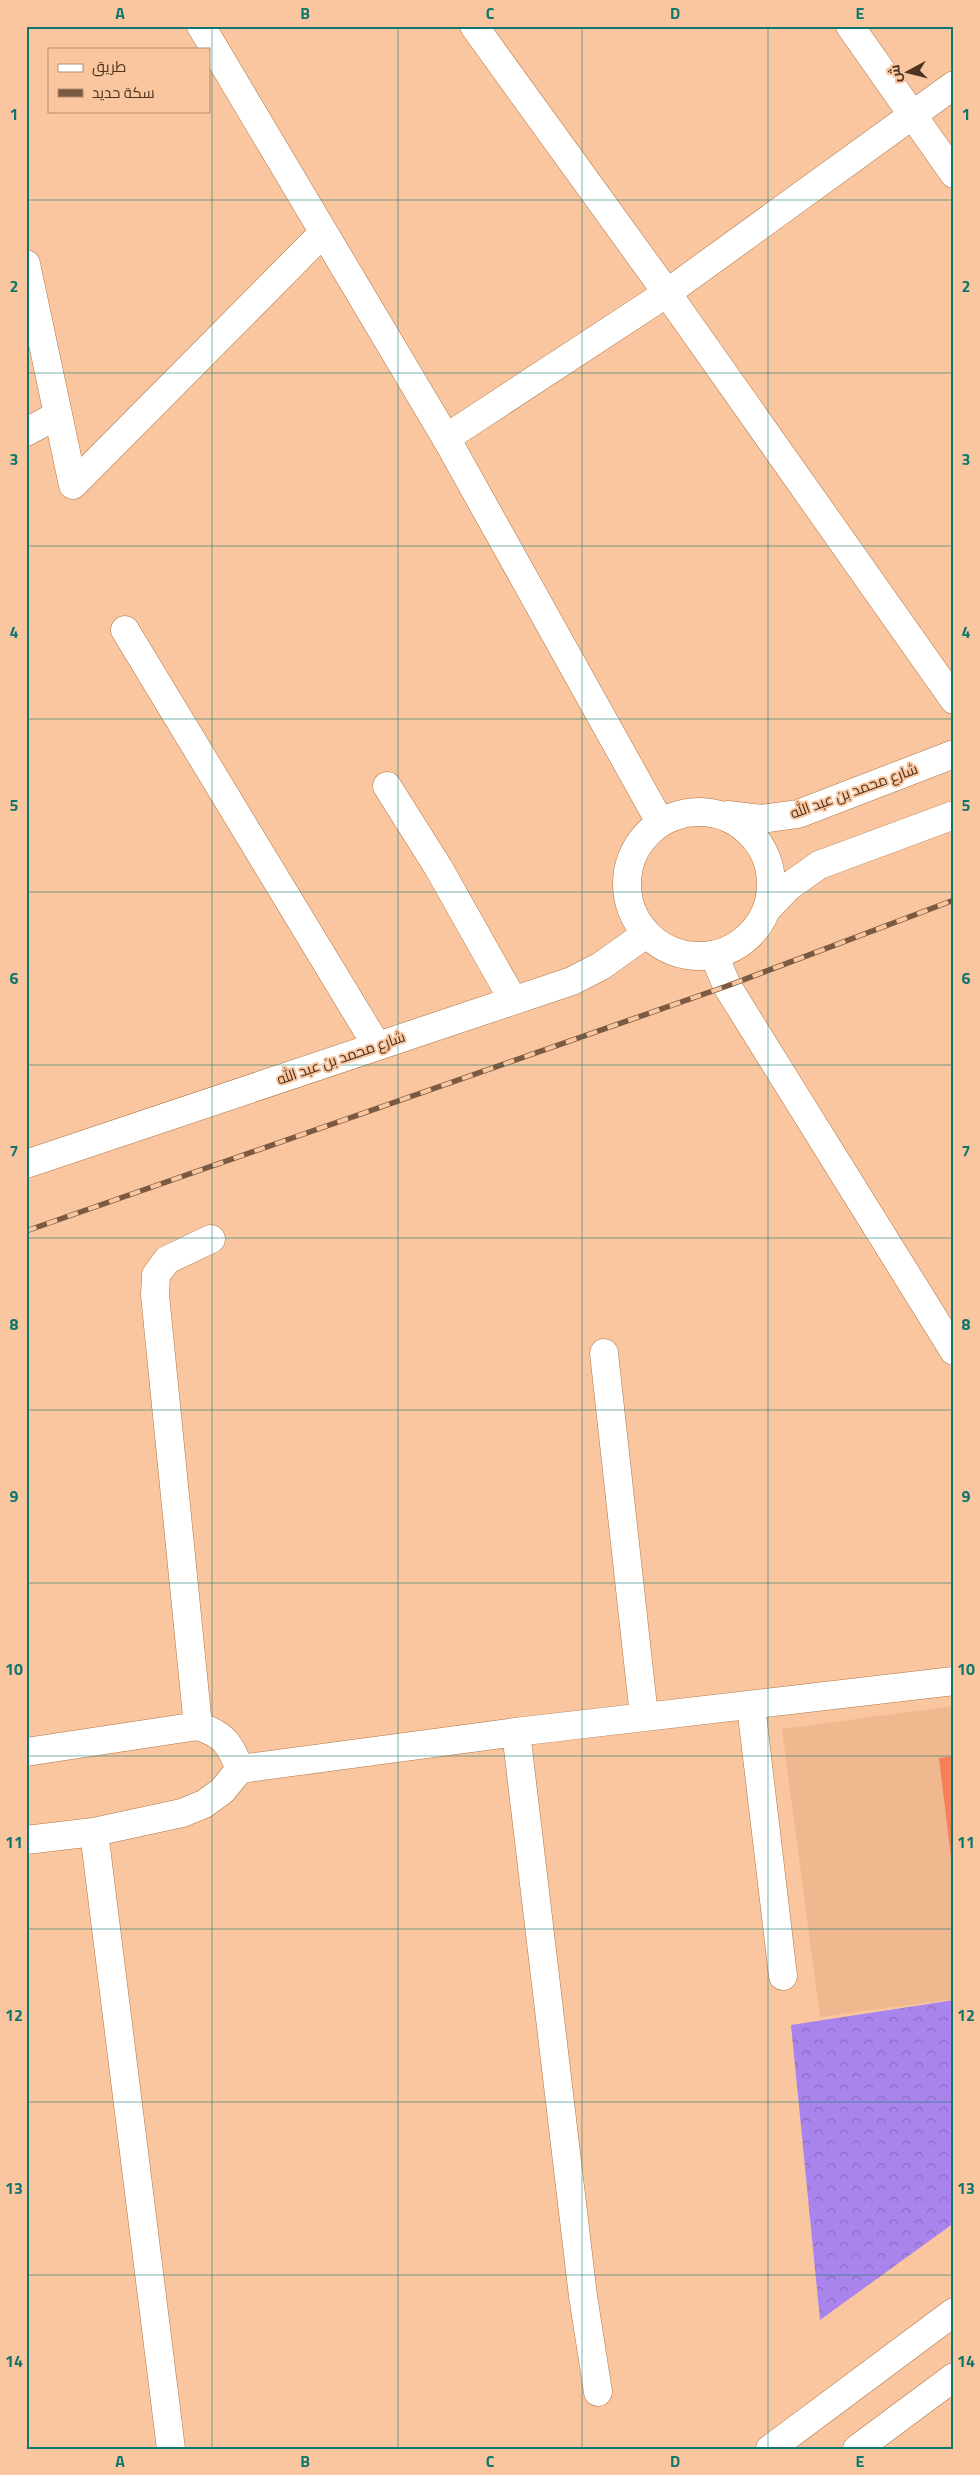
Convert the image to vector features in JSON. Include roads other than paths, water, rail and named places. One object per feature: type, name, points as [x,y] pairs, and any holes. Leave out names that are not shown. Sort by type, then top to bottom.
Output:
[{"type":"street","points":[[201,26],[446,438],[660,822]]},
{"type":"street","points":[[474,26],[667,293],[954,700]]},
{"type":"street","points":[[850,26],[954,174]]},
{"type":"street","points":[[446,438],[667,293],[954,85]]},
{"type":"street","points":[[26,264],[73,485],[323,233]]},
{"type":"street","points":[[26,432],[58,415]]},
{"type":"street","points":[[126,630],[377,1046]]},
{"type":"street","name":"شارع محمد بن عبد الله","points":[[723,815],[762,820],[798,814],[954,754]]},
{"type":"street","points":[[387,786],[438,867],[513,1000]]},
{"type":"street","points":[[768,908],[772,888],[769,863],[758,840],[742,825],[723,815],[695,812],[680,813],[660,822],[644,836],[633,854],[627,875],[628,896],[634,916],[646,934],[663,947],[682,955],[703,957],[714,955],[743,943],[758,927],[768,908],[788,887],[819,865],[954,815]]},
{"type":"street","name":"شارع محمد بن عبد الله","points":[[26,1164],[572,981],[601,966],[646,934]]},
{"type":"street","points":[[714,955],[727,986],[954,1351]]},
{"type":"street","points":[[198,1726],[155,1295],[156,1274],[167,1260],[210,1239]]},
{"type":"street","points":[[604,1353],[644,1716]]},
{"type":"street","points":[[26,1840],[94,1832],[182,1814],[204,1804],[222,1791],[240,1769],[644,1716],[751,1706],[954,1681]]},
{"type":"street","points":[[751,1706],[783,1976]]},
{"type":"street","points":[[26,1752],[198,1726],[218,1733],[232,1750],[240,1769]]},
{"type":"street","points":[[516,1732],[583,2296],[598,2392]]},
{"type":"street","points":[[94,1832],[171,2449]]},
{"type":"street","points":[[770,2449],[954,2312]]},
{"type":"street","points":[[856,2449],[954,2377]]},
{"type":"railway","points":[[26,1231],[727,986],[954,900]]}]
